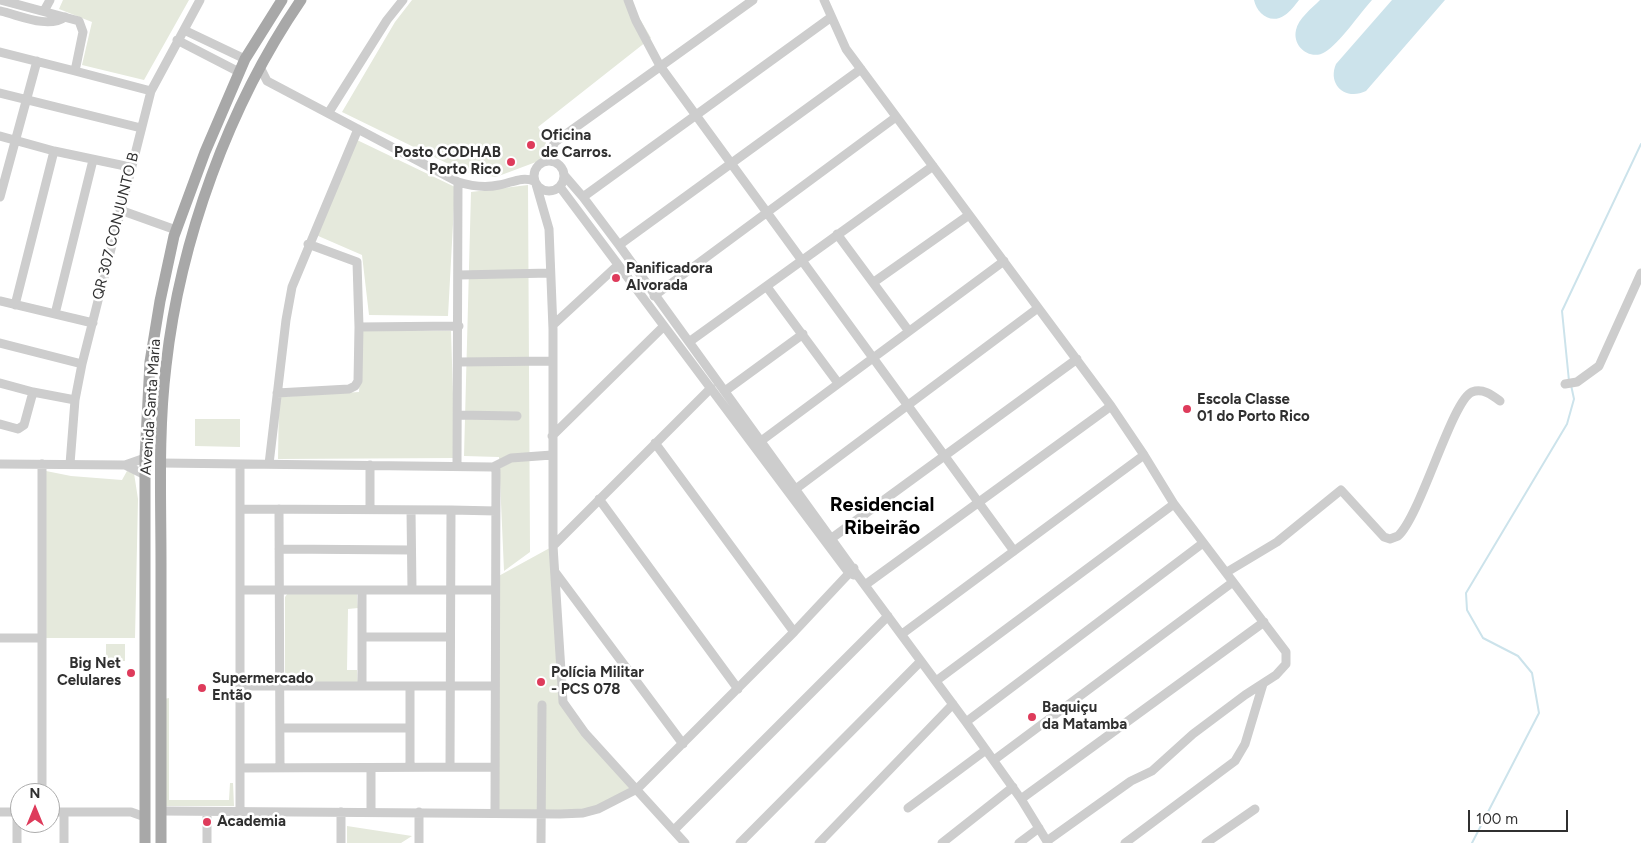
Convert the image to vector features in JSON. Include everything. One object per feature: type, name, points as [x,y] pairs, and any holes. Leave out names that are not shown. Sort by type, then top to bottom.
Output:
[{"type":"main road","points":[[282,0],[298,4]]},
{"type":"main road","name":"Avenida Santa Maria","points":[[145,843],[145,458],[150,362],[164,280],[176,230],[198,168],[245,59],[282,0]]},
{"type":"main road","name":"Avenida Santa Maria","points":[[161,843],[161,463],[165,368],[171,329],[188,248],[212,174],[261,68],[298,4]]},
{"type":"main road","points":[[205,152],[218,160]]},
{"type":"main road","points":[[198,168],[212,174]]},
{"type":"main road","points":[[145,627],[161,627]]},
{"type":"main road","points":[[145,650],[161,650]]},
{"type":"street","points":[[1,0],[40,6],[65,17],[80,21],[83,26],[75,71]]},
{"type":"street","points":[[40,6],[50,0]]},
{"type":"street","name":"QR 307 CONJUNTO B","points":[[70,464],[75,400],[82,364],[130,167],[151,92],[200,0]]},
{"type":"street","points":[[329,112],[387,20],[403,0]]},
{"type":"street","points":[[628,0],[636,21],[660,66],[698,115],[802,260],[910,405],[1014,551]]},
{"type":"street","points":[[507,183],[535,169],[544,162],[555,142],[753,0]]},
{"type":"street","points":[[560,187],[711,388],[902,634],[994,760],[1048,842],[1131,781],[1152,772],[1193,734],[1282,670],[1287,658],[1283,647],[1174,504],[1111,406],[861,69],[840,39],[824,0]]},
{"type":"street","points":[[0,10],[46,22],[59,21],[65,17]]},
{"type":"street","points":[[583,197],[830,18]]},
{"type":"street","points":[[184,30],[245,59]]},
{"type":"street","points":[[177,40],[239,72]]},
{"type":"street","points":[[0,52],[151,92]]},
{"type":"street","points":[[0,197],[2,178],[16,140],[36,61]]},
{"type":"street","points":[[261,68],[268,81],[458,182],[475,186],[528,179],[548,191]]},
{"type":"street","points":[[619,245],[861,69]]},
{"type":"street","points":[[253,84],[268,81]]},
{"type":"street","points":[[0,93],[142,128]]},
{"type":"street","points":[[654,296],[896,117]]},
{"type":"street","points":[[269,464],[292,287],[308,244],[358,129]]},
{"type":"street","points":[[0,136],[54,151],[130,167]]},
{"type":"street","points":[[555,142],[564,175],[619,245],[654,296],[797,488],[854,572]]},
{"type":"street","points":[[15,305],[54,151]]},
{"type":"street","points":[[55,314],[92,160]]},
{"type":"street","points":[[544,162],[550,161],[560,165]]},
{"type":"street","points":[[689,342],[933,166]]},
{"type":"street","points":[[535,169],[535,183],[549,229],[553,325],[553,546],[563,702],[585,733],[685,843]]},
{"type":"street","points":[[560,187],[564,175]]},
{"type":"street","points":[[457,466],[459,362],[458,182]]},
{"type":"street","points":[[548,191],[560,187]]},
{"type":"street","points":[[543,208],[548,191]]},
{"type":"street","points":[[120,210],[176,230]]},
{"type":"street","points":[[874,282],[969,215]]},
{"type":"street","points":[[837,234],[908,330]]},
{"type":"street","points":[[277,393],[349,389],[355,386],[358,381],[357,262],[308,244]]},
{"type":"street","points":[[761,441],[908,330],[1004,261]]},
{"type":"street","points":[[553,325],[618,265]]},
{"type":"street","points":[[458,275],[550,273]]},
{"type":"street","points":[[1565,384],[1577,382],[1593,373],[1602,362],[1641,273]]},
{"type":"street","points":[[767,287],[838,383]]},
{"type":"street","points":[[0,301],[92,323]]},
{"type":"street","points":[[797,488],[1038,308]]},
{"type":"street","points":[[359,327],[459,326]]},
{"type":"street","points":[[552,436],[664,326]]},
{"type":"street","points":[[724,391],[803,334]]},
{"type":"street","points":[[0,342],[82,364]]},
{"type":"street","points":[[832,538],[1076,358]]},
{"type":"street","points":[[459,362],[553,361]]},
{"type":"street","points":[[0,383],[75,400]]},
{"type":"street","points":[[553,546],[711,388]]},
{"type":"street","points":[[0,424],[18,429],[24,425],[33,392]]},
{"type":"street","points":[[1227,572],[1277,542],[1341,490],[1384,537],[1390,539],[1398,536],[1414,509],[1454,419],[1467,395],[1473,392],[1486,392],[1500,401]]},
{"type":"street","points":[[865,585],[1111,406]]},
{"type":"street","points":[[458,416],[517,416]]},
{"type":"street","points":[[655,443],[794,632]]},
{"type":"street","points":[[161,463],[493,467],[511,458],[552,454]]},
{"type":"street","points":[[902,634],[1144,455]]},
{"type":"street","points":[[0,464],[125,466],[145,458]]},
{"type":"street","points":[[42,464],[42,783]]},
{"type":"street","points":[[240,464],[240,812]]},
{"type":"street","points":[[370,465],[370,509]]},
{"type":"street","points":[[125,466],[145,476]]},
{"type":"street","points":[[493,467],[496,470],[494,590],[495,812]]},
{"type":"street","points":[[599,499],[738,689]]},
{"type":"street","points":[[936,681],[1174,504]]},
{"type":"street","points":[[240,509],[496,511]]},
{"type":"street","points":[[279,509],[280,768]]},
{"type":"street","points":[[411,510],[412,590]]},
{"type":"street","points":[[450,767],[451,510]]},
{"type":"street","points":[[966,722],[1203,543]]},
{"type":"street","points":[[279,549],[411,550]]},
{"type":"street","points":[[555,571],[683,744]]},
{"type":"street","points":[[161,811],[591,811],[637,789],[854,572]]},
{"type":"street","points":[[994,760],[1233,582]]},
{"type":"street","points":[[240,590],[494,590]]},
{"type":"street","points":[[362,590],[362,686]]},
{"type":"street","points":[[674,830],[888,616]]},
{"type":"street","points":[[1021,799],[1264,622]]},
{"type":"street","points":[[362,637],[450,637]]},
{"type":"street","points":[[0,638],[42,638]]},
{"type":"street","points":[[740,843],[921,661]]},
{"type":"street","points":[[1125,843],[1236,761],[1245,744],[1263,684]]},
{"type":"street","points":[[240,686],[495,686]]},
{"type":"street","points":[[410,686],[410,768]]},
{"type":"street","points":[[819,843],[953,704]]},
{"type":"street","points":[[541,843],[542,705]]},
{"type":"street","points":[[280,728],[410,728]]},
{"type":"street","points":[[908,808],[986,750]]},
{"type":"street","points":[[240,768],[495,767]]},
{"type":"street","points":[[371,768],[371,812]]},
{"type":"street","points":[[942,843],[1013,788]]},
{"type":"street","points":[[131,812],[145,801]]},
{"type":"street","points":[[1206,843],[1255,808]]},
{"type":"street","points":[[60,812],[131,812],[145,817]]},
{"type":"street","points":[[64,812],[64,843]]},
{"type":"street","points":[[207,812],[207,843]]},
{"type":"street","points":[[341,812],[341,843]]},
{"type":"street","points":[[419,812],[419,843]]},
{"type":"street","points":[[1018,843],[1039,828]]},
{"type":"shaded area","points":[[63,0],[189,0],[144,80],[82,65],[92,22],[59,9]]},
{"type":"shaded area","points":[[412,0],[629,0],[651,38],[538,127],[546,142],[544,159],[496,177],[465,172],[342,112],[395,22]]},
{"type":"shaded area","points":[[357,140],[455,187],[448,316],[369,315],[362,255],[316,235]]},
{"type":"shaded area","points":[[528,185],[530,552],[504,571],[499,457],[464,456],[471,192]]},
{"type":"shaded area","points":[[363,330],[451,331],[455,458],[278,459],[279,397],[359,392]]},
{"type":"shaded area","points":[[195,419],[240,419],[240,447],[195,446]]},
{"type":"shaded area","points":[[46,471],[71,476],[122,480],[127,471],[134,473],[138,499],[135,638],[46,638]]},
{"type":"shaded area","points":[[557,544],[564,702],[637,789],[582,812],[495,812],[495,578]]},
{"type":"shaded area","points":[[288,593],[357,594],[358,608],[348,609],[347,670],[357,670],[358,683],[285,683],[285,597]]},
{"type":"shaded area","points":[[106,644],[125,644],[125,661],[106,661]]},
{"type":"shaded area","points":[[169,698],[169,800],[229,800],[230,783],[233,783],[234,806],[163,806],[164,699]]},
{"type":"shaded area","points":[[347,826],[412,836],[401,843],[347,843]]},
{"type":"water","points":[[1254,0],[1299,0],[1287,14],[1275,19],[1261,14]]},
{"type":"water","points":[[1320,0],[1372,0],[1331,48],[1314,55],[1300,47],[1297,42],[1296,30],[1302,18]]},
{"type":"water","points":[[1392,0],[1445,0],[1366,91],[1359,94],[1345,92],[1336,84],[1334,78],[1336,64]]},
{"type":"waterway","points":[[1569,381],[1562,311],[1641,144]]},
{"type":"waterway","points":[[1472,843],[1539,713],[1532,673],[1518,656],[1483,638],[1467,610],[1466,593],[1567,424],[1574,399],[1571,385]]},
{"type":"place","name":"Oficina de Carros.","points":[[531,145]]},
{"type":"place","name":"Posto CODHAB Porto Rico","points":[[511,162]]},
{"type":"place","name":"Panificadora Alvorada","points":[[616,278]]},
{"type":"place","name":"Escola Classe 01 do Porto Rico","points":[[1187,409]]},
{"type":"place","name":"Big Net Celulares","points":[[131,673]]},
{"type":"place","name":"Polícia Militar - PCS 078","points":[[541,682]]},
{"type":"place","name":"Supermercado Então","points":[[202,688]]},
{"type":"place","name":"Baquiçu da Matamba","points":[[1032,717]]},
{"type":"place","name":"Academia","points":[[207,822]]},
{"type":"district","name":"Residencial Ribeirão","points":[[882,516]]}]
